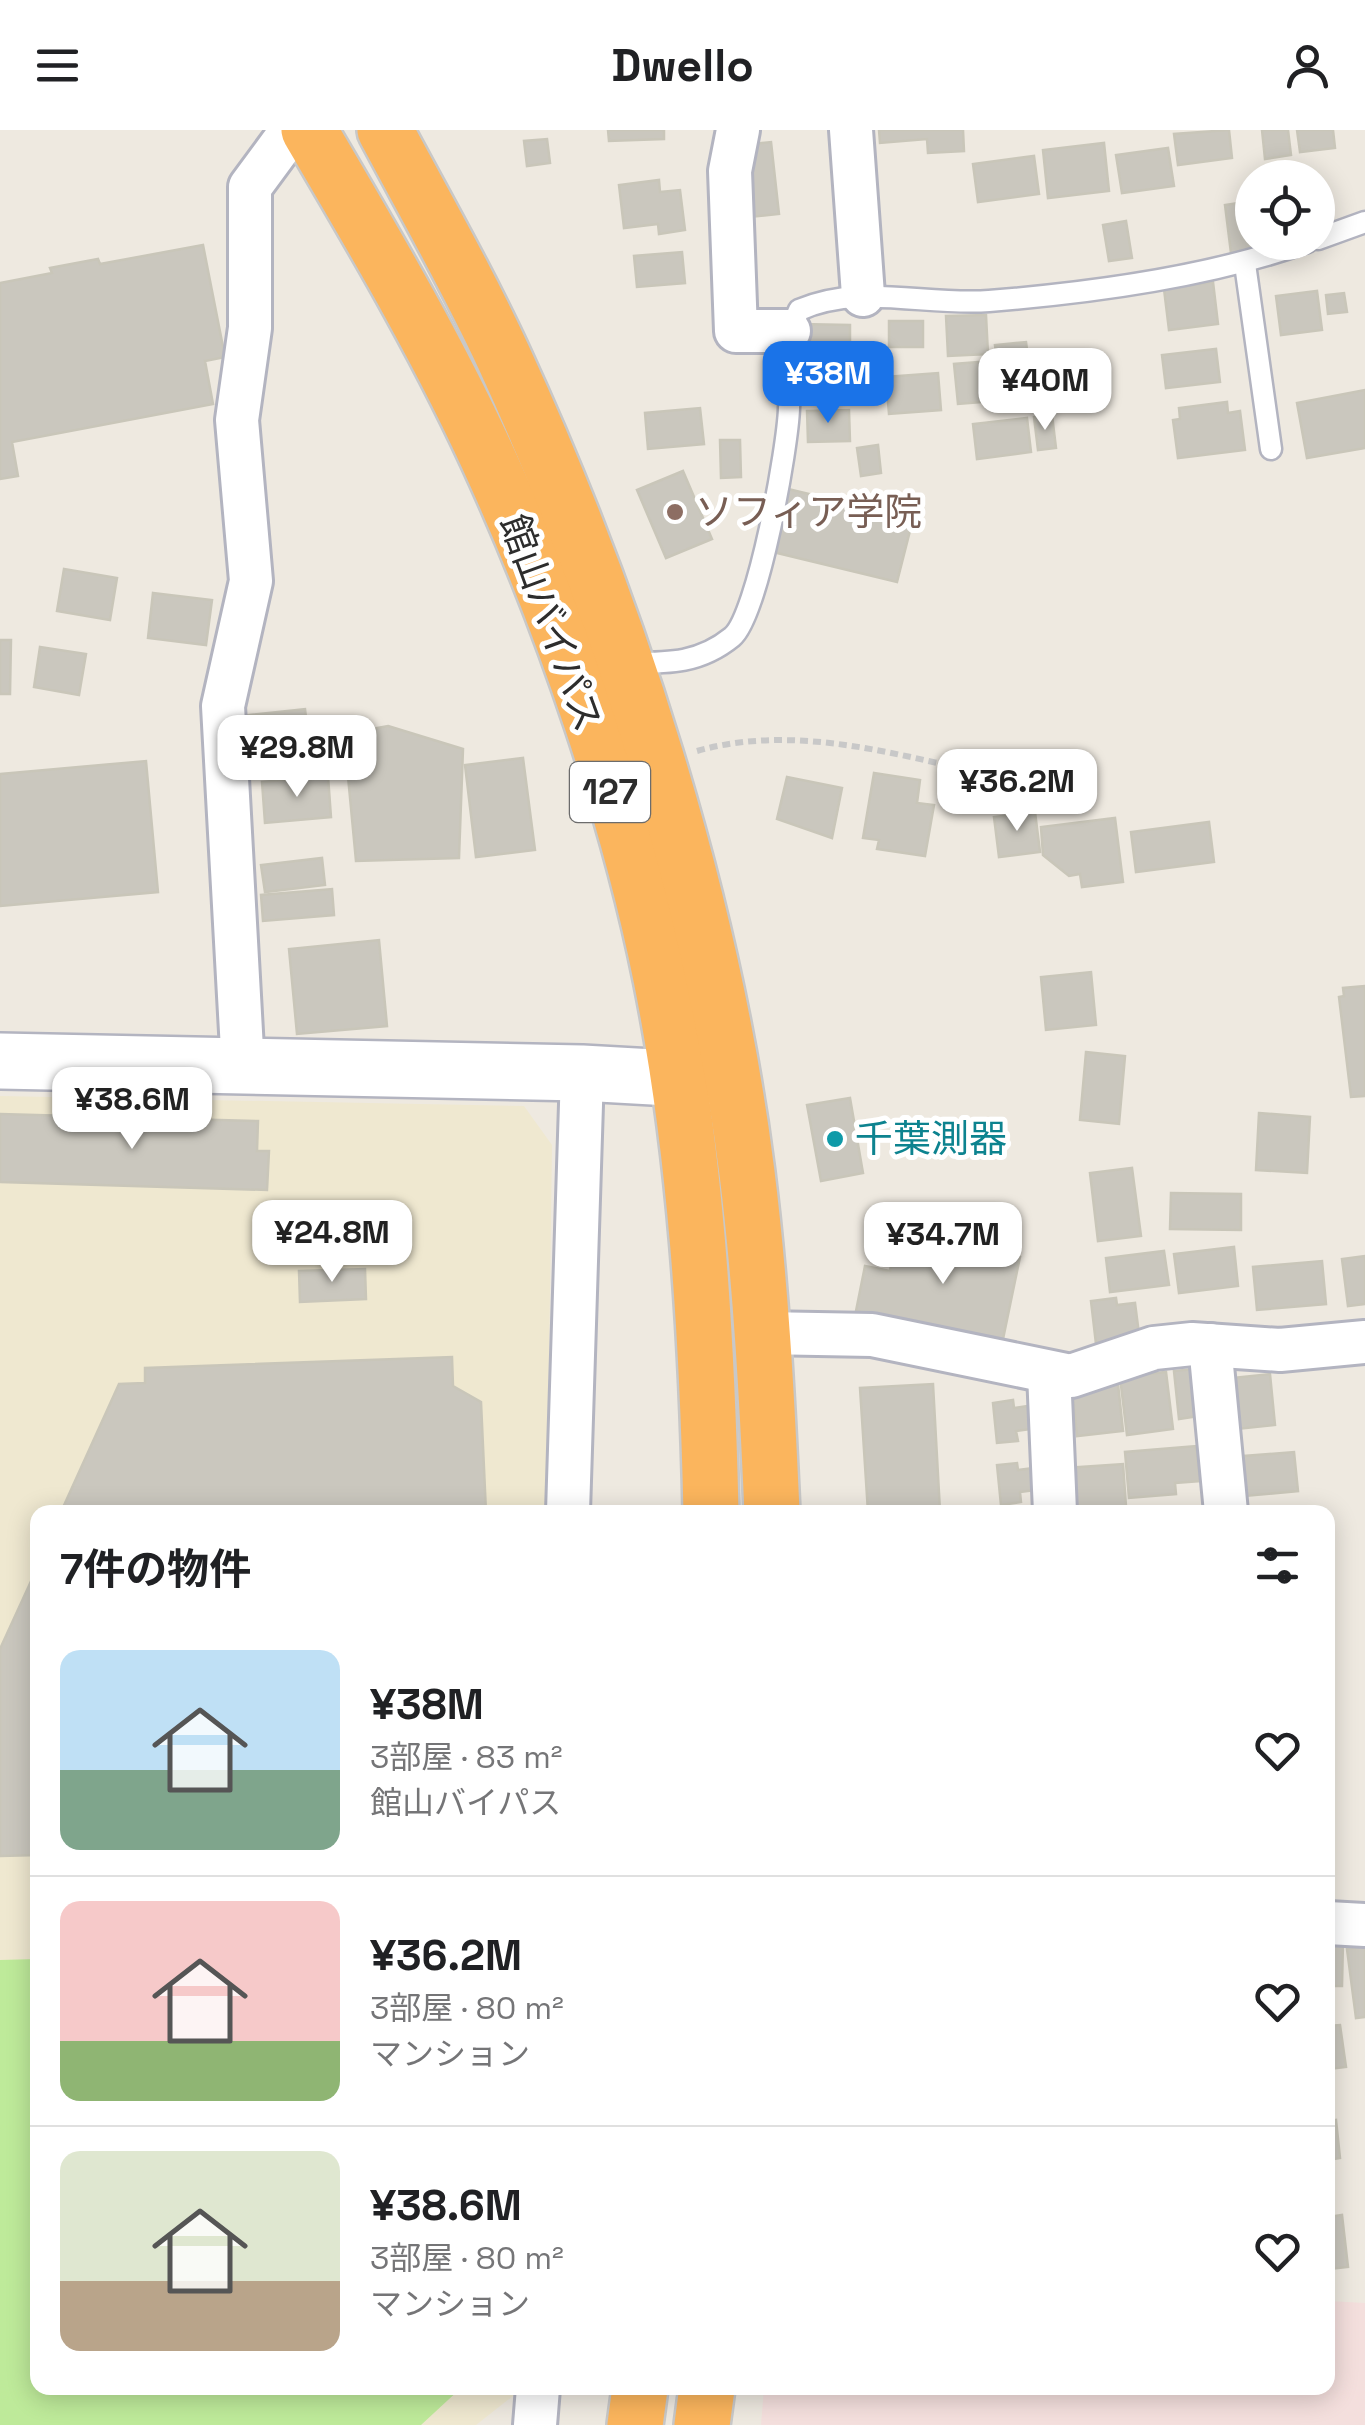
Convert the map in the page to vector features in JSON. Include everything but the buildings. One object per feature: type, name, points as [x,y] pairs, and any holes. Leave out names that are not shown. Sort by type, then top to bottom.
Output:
[{"type":"highway","name":"館山バイパス","points":[[309,130],[384,258],[495,474],[536,574],[637,879],[661,980],[691,1180],[711,1505]]},
{"type":"highway","name":"館山バイパス","points":[[385,130],[510,371],[597,580],[657,763],[685,864],[732,1082],[747,1172],[763,1332],[772,1505]]},
{"type":"highway","points":[[636,2425],[639,2395]]},
{"type":"highway","points":[[702,2425],[706,2395]]},
{"type":"street","points":[[243,1068],[223,706],[251,581],[237,420],[250,328],[250,187],[292,130]]},
{"type":"street","points":[[738,130],[730,172],[736,331],[789,331]]},
{"type":"street","points":[[851,130],[863,295]]},
{"type":"street","points":[[0,1061],[582,1073],[732,1082]]},
{"type":"street","points":[[568,1505],[582,1073]]},
{"type":"street","points":[[763,1332],[872,1335],[1071,1376],[1154,1348],[1210,1345],[1280,1350],[1365,1342]]},
{"type":"street","points":[[1210,1345],[1225,1505]]},
{"type":"street","points":[[1049,1373],[1056,1505]]},
{"type":"street","points":[[1335,1923],[1365,1925]]},
{"type":"street","points":[[535,2425],[537,2395]]},
{"type":"lane","points":[[1335,233],[1365,222]]},
{"type":"lane","points":[[622,662],[687,663],[735,635],[754,587],[779,489],[790,411],[789,331],[799,310],[820,300],[863,295],[986,301],[1256,260]]},
{"type":"lane","points":[[1245,264],[1271,449]]},
{"type":"path","points":[[657,763],[722,744],[792,740],[857,745],[964,769]]},
{"type":"shaded area","points":[[0,1096],[524,1106],[552,1145],[547,1505],[30,1505],[30,2395],[513,2396],[476,2425],[0,2425]]},
{"type":"shaded area","points":[[1335,2301],[1365,2303],[1365,2425],[761,2425],[763,2395],[1335,2395]]},
{"type":"green space","points":[[30,1959],[30,2395],[453,2395],[421,2425],[0,2425],[0,1960]]},
{"type":"place","name":"ソフィア学院","points":[[675,512]]},
{"type":"place","name":"千葉測器","points":[[835,1139]]}]
